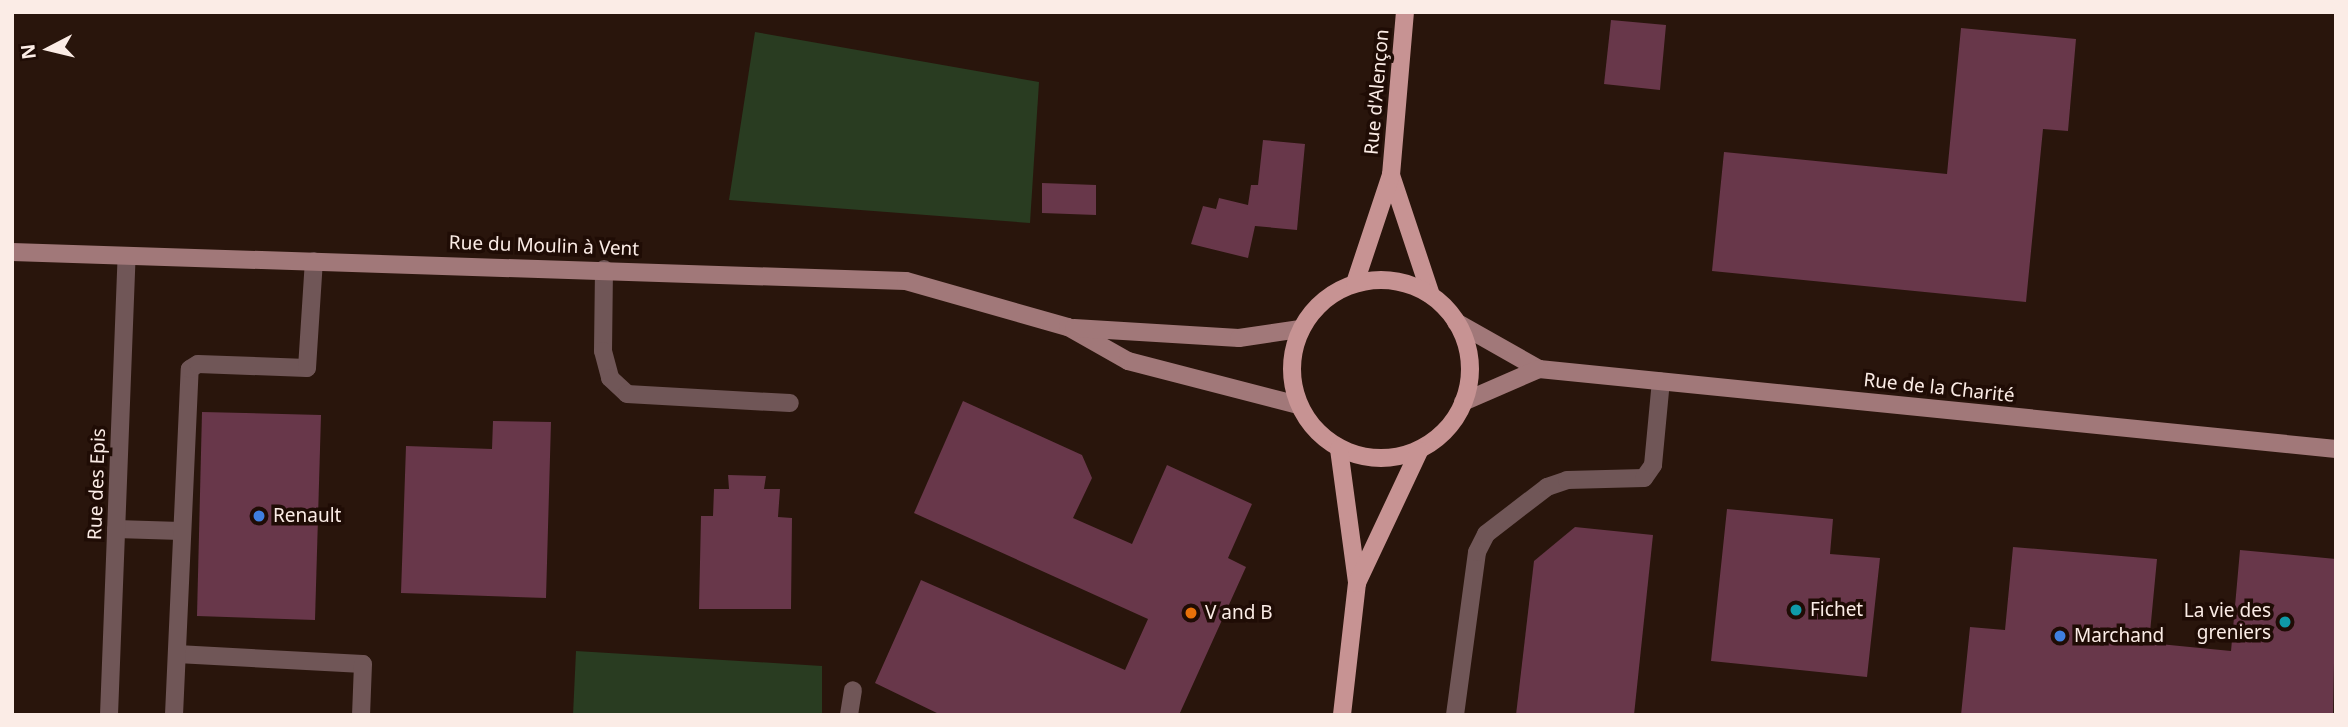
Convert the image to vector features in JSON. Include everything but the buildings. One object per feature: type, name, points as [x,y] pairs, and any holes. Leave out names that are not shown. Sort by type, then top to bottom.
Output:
[{"type":"main road","name":"Rue d'Alençon","points":[[1355,283],[1391,175],[1405,12]]},
{"type":"main road","name":"Rue d'Alençon","points":[[1391,175],[1431,295]]},
{"type":"main road","name":"Rue du Moulin à Vent","points":[[12,252],[604,269],[906,281],[1068,327],[1238,338],[1300,329]]},
{"type":"main road","points":[[1383,278],[1431,295],[1456,322],[1471,366],[1463,402],[1441,437],[1419,451],[1365,459],[1339,449],[1315,430],[1298,404],[1291,380],[1300,329],[1332,293],[1355,283],[1383,278]]},
{"type":"main road","name":"Rue de la Charité","points":[[1456,322],[1539,369],[2336,449]]},
{"type":"main road","name":"Rue du Moulin à Vent","points":[[1068,327],[1128,362],[1298,404]]},
{"type":"main road","name":"Rue de la Charité","points":[[1463,402],[1539,369]]},
{"type":"main road","points":[[1339,449],[1357,583],[1342,715]]},
{"type":"main road","points":[[1357,583],[1419,451]]},
{"type":"street","name":"Rue des Epis","points":[[109,715],[127,256]]},
{"type":"street","points":[[174,715],[180,531],[190,369],[198,364],[307,368],[314,261]]},
{"type":"street","points":[[604,269],[603,351],[610,378],[627,394],[790,403]]},
{"type":"street","points":[[1455,715],[1477,552],[1486,534],[1547,487],[1567,480],[1644,478],[1653,465],[1661,381]]},
{"type":"street","points":[[116,529],[180,531]]},
{"type":"street","points":[[177,653],[363,664],[361,715]]},
{"type":"street","points":[[849,715],[853,690]]},
{"type":"green space","points":[[755,32],[1039,82],[1030,223],[729,200]]},
{"type":"green space","points":[[576,651],[822,666],[822,715],[573,715]]},
{"type":"place","name":"Renault","points":[[259,516]]},
{"type":"place","name":"Fichet","points":[[1796,610]]},
{"type":"place","name":"V and B","points":[[1191,613]]},
{"type":"place","name":"La vie des greniers","points":[[2285,622]]},
{"type":"place","name":"Marchand","points":[[2060,636]]}]
